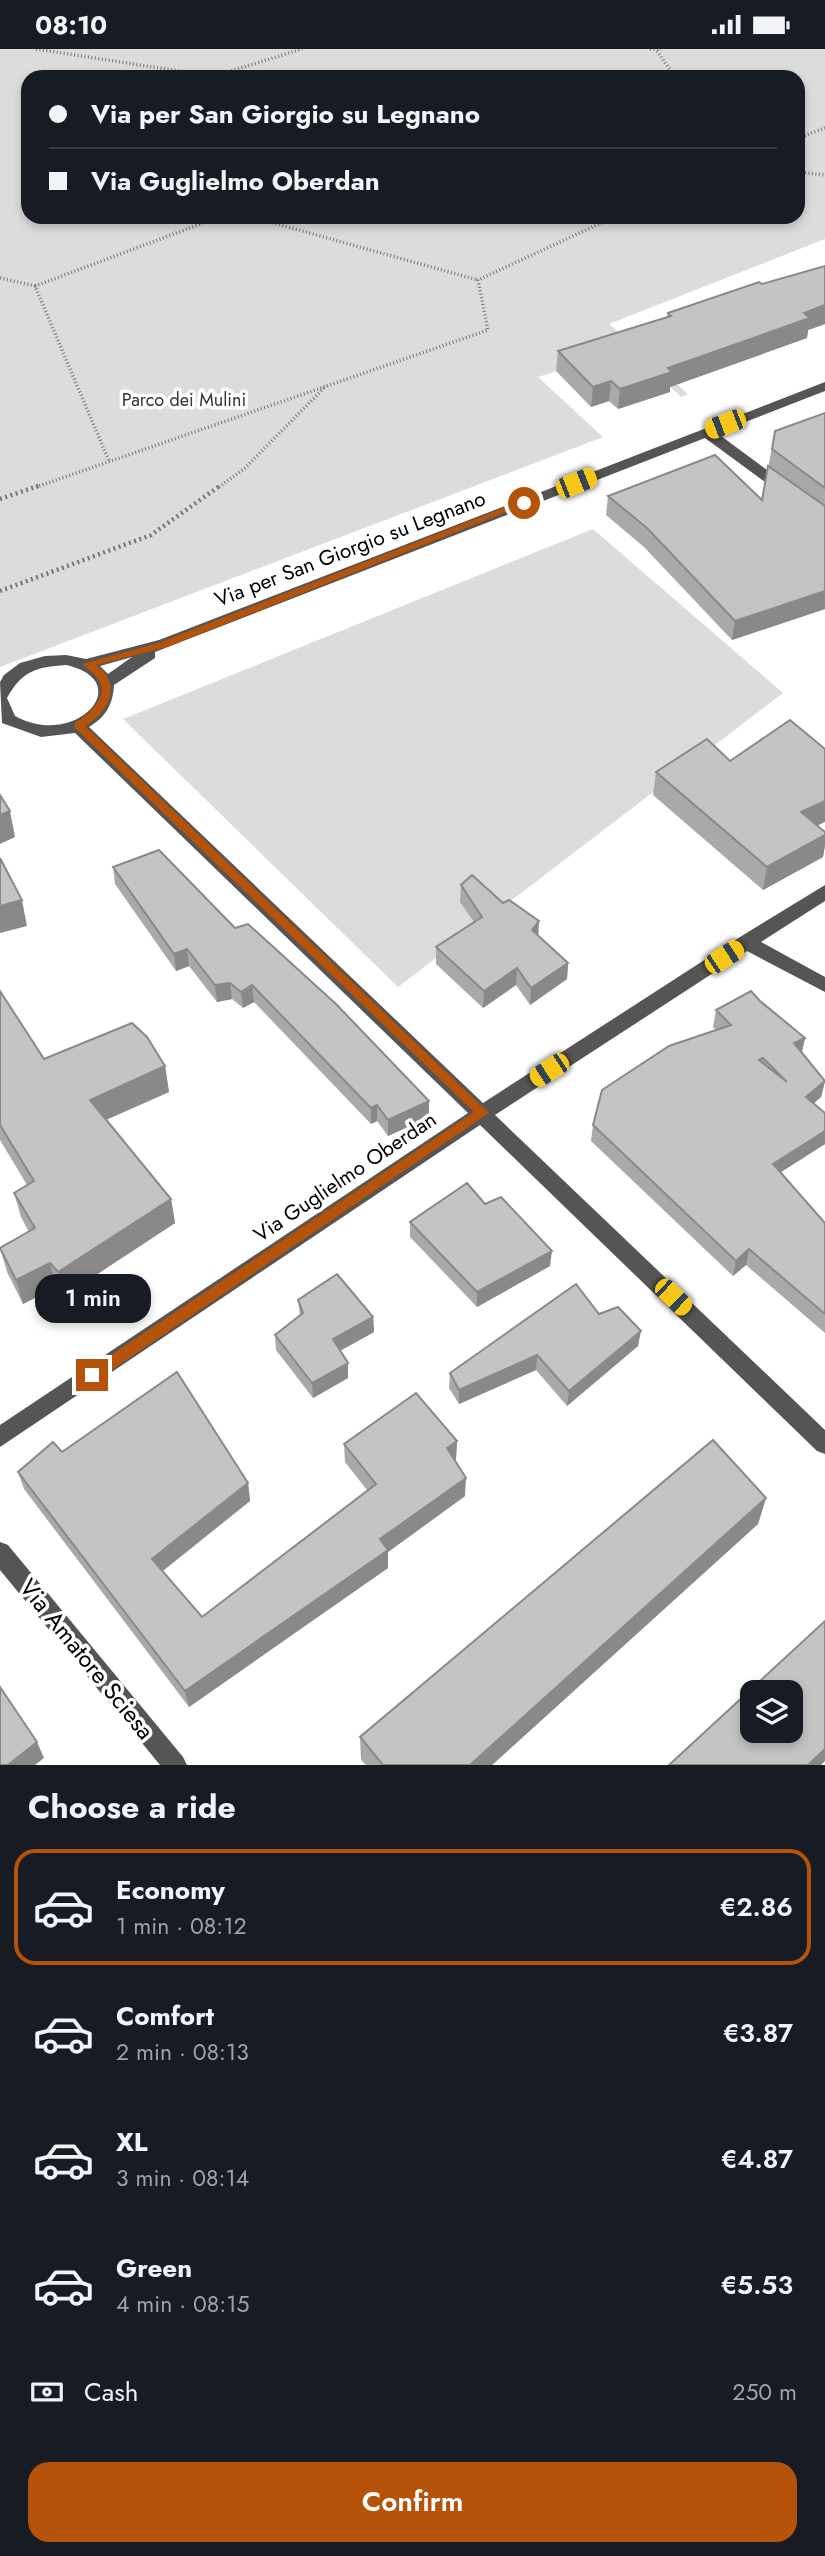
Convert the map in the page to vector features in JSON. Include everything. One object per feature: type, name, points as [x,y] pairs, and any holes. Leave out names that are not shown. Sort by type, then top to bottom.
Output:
[{"type":"street","name":"Via per San Giorgio su Legnano","points":[[78,726],[48,732],[4,720],[0,698],[3,687],[24,667],[56,659],[87,664],[164,644],[825,386]]},
{"type":"street","points":[[706,432],[793,496]]},
{"type":"street","name":"Via per San Giorgio su Legnano","points":[[105,683],[164,644]]},
{"type":"street","points":[[87,664],[98,672],[105,683],[107,694],[93,717],[78,726],[825,1444]]},
{"type":"street","name":"Via Guglielmo Oberdan","points":[[0,1437],[483,1113],[825,892]]},
{"type":"street","points":[[746,942],[825,985]]},
{"type":"street","name":"Via Amatore Sciesa","points":[[0,1553],[174,1765]]},
{"type":"path","points":[[36,49],[178,70]]},
{"type":"path","points":[[237,70],[302,49]]},
{"type":"path","points":[[650,49],[659,50],[671,70]]},
{"type":"path","points":[[805,135],[825,128]]},
{"type":"path","points":[[805,173],[825,175]]},
{"type":"path","points":[[0,278],[35,286],[200,224]]},
{"type":"path","points":[[277,224],[478,280],[599,224]]},
{"type":"path","points":[[0,499],[488,330],[478,280]]},
{"type":"path","points":[[35,286],[109,461]]},
{"type":"path","points":[[0,591],[151,535],[245,468],[326,386]]},
{"type":"green space","name":"Parco dei Mulini","points":[[0,49],[825,49],[825,239],[609,324],[688,394],[681,397],[652,369],[617,352],[538,377],[603,437],[0,667]]},
{"type":"green space","points":[[593,529],[783,693],[398,987],[123,719]]},
{"type":"building","points":[[825,266],[825,305],[804,313],[810,318],[668,368],[672,372],[620,389],[611,381],[593,387],[558,351],[671,316],[668,313],[759,282],[762,284]]},
{"type":"building","points":[[825,413],[825,488],[772,449],[775,431]]},
{"type":"building","points":[[715,455],[762,500],[768,466],[825,506],[825,591],[735,621],[647,528],[608,496]]},
{"type":"building","points":[[790,720],[825,749],[825,801],[801,812],[825,832],[825,835],[767,867],[656,772],[707,739],[730,761]]},
{"type":"building","points":[[0,795],[10,811],[0,815]]},
{"type":"building","points":[[159,850],[235,928],[248,924],[336,1004],[429,1101],[388,1120],[377,1105],[371,1108],[252,985],[241,992],[230,983],[215,985],[187,949],[174,954],[113,867]]},
{"type":"building","points":[[0,858],[22,900],[0,906]]},
{"type":"building","points":[[472,875],[503,903],[509,900],[539,921],[532,930],[568,963],[531,988],[517,968],[484,991],[436,947],[482,917],[461,885]]},
{"type":"building","points":[[0,991],[44,1059],[132,1023],[147,1037],[165,1066],[90,1100],[171,1199],[58,1272],[50,1263],[16,1280],[0,1248],[35,1228],[14,1193],[34,1181],[0,1125]]},
{"type":"building","points":[[751,991],[805,1038],[794,1043],[825,1081],[806,1097],[825,1113],[825,1131],[773,1164],[825,1223],[825,1314],[749,1249],[736,1261],[593,1125],[602,1090],[669,1046],[731,1025],[716,1010]],"holes":[[[763,1058],[787,1082],[759,1060]]]},
{"type":"building","points":[[467,1183],[485,1204],[501,1197],[552,1251],[477,1292],[410,1222]]},
{"type":"building","points":[[337,1274],[373,1317],[333,1339],[348,1363],[312,1383],[275,1335],[303,1313],[298,1300]]},
{"type":"building","points":[[576,1284],[599,1314],[618,1307],[641,1331],[569,1391],[537,1355],[459,1390],[450,1373]]},
{"type":"building","points":[[177,1372],[248,1483],[152,1559],[202,1617],[376,1484],[344,1444],[416,1393],[457,1441],[447,1448],[466,1478],[380,1539],[388,1550],[185,1691],[18,1472],[53,1442],[62,1452]]},
{"type":"building","points":[[713,1440],[766,1498],[470,1765],[383,1765],[360,1737]]},
{"type":"building","points":[[825,1621],[825,1749],[808,1765],[669,1765],[740,1699],[740,1743],[803,1743],[803,1680],[761,1680]]},
{"type":"building","points":[[0,1687],[37,1742],[8,1765],[0,1765]]},
{"type":"route","points":[[92,1375],[483,1113],[78,726],[93,717],[107,694],[105,683],[98,672],[87,664],[164,644],[524,503]]}]
